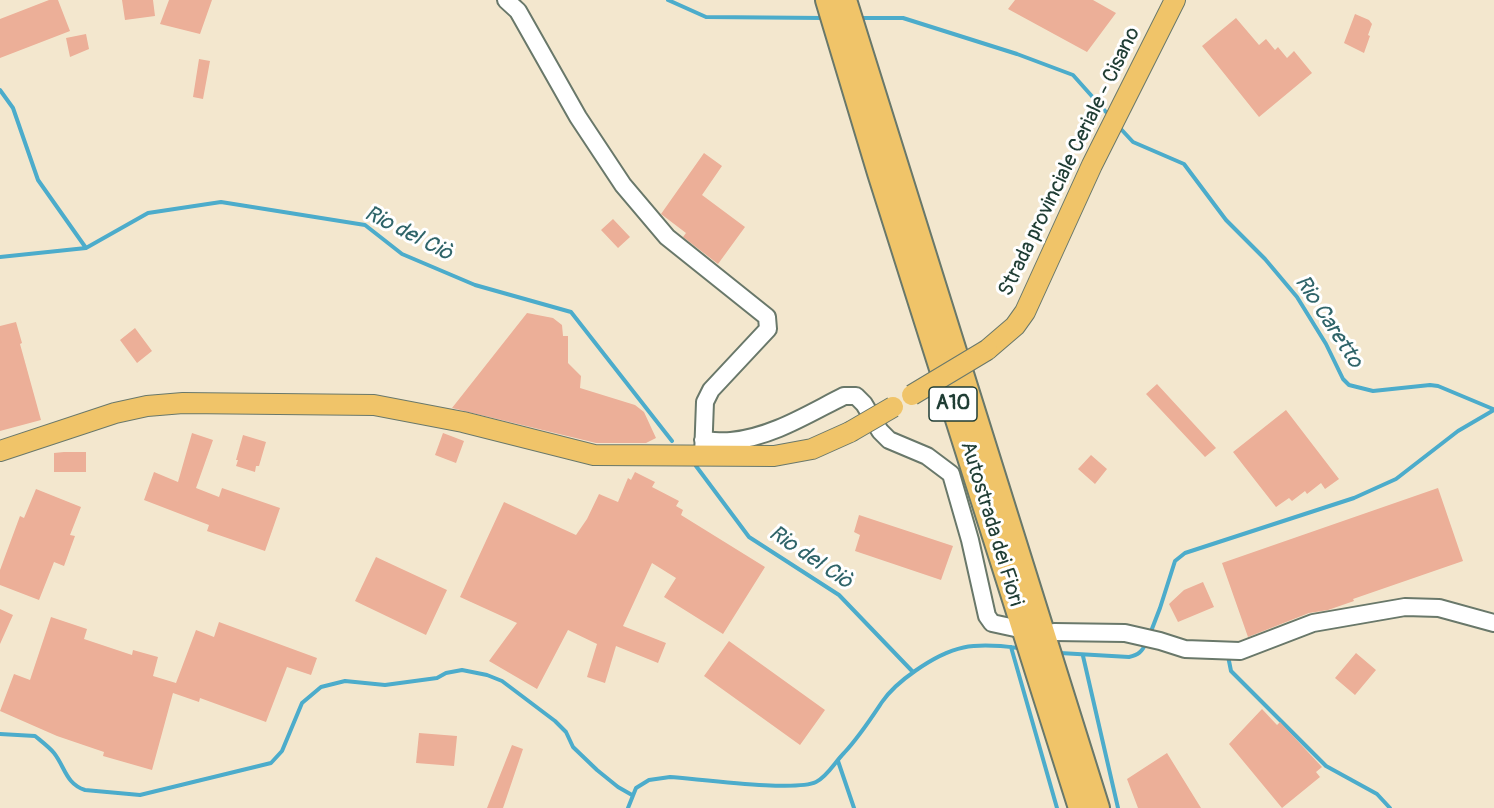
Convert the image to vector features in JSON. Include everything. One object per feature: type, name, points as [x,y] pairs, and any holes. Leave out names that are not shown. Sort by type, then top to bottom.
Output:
[{"type":"highway","name":"Autostrada dei Fiori","points":[[827,0],[879,173],[1080,808]]},
{"type":"highway","name":"Autostrada dei Fiori","points":[[845,0],[1098,808]]},
{"type":"main road","name":"Strada provinciale Ceriale - Cisano","points":[[0,451],[115,413],[147,406],[183,403],[374,405],[463,422],[594,455],[703,448],[774,456],[812,449],[850,432],[893,407],[987,350],[1015,326],[1025,312],[1092,165],[1172,2]]},
{"type":"street","points":[[506,0],[518,11],[578,117],[637,202],[667,237],[767,317],[768,329],[711,390],[705,402],[703,448],[770,432],[844,396],[856,396],[864,404],[880,431],[890,440],[927,456],[951,474],[970,540],[987,616],[992,623],[1015,628]]},
{"type":"street","points":[[1054,632],[1137,635],[1185,649],[1240,651],[1313,623],[1405,607],[1439,608],[1494,623]]},
{"type":"building","points":[[49,0],[58,0],[70,31],[0,58],[0,19]]},
{"type":"building","points":[[122,0],[153,0],[155,16],[125,20]]},
{"type":"building","points":[[169,0],[212,0],[200,34],[160,24]]},
{"type":"building","points":[[1015,0],[1093,0],[1116,13],[1087,52],[1008,9]]},
{"type":"building","points":[[1355,14],[1369,20],[1372,24],[1364,53],[1344,43]]},
{"type":"building","points":[[1236,18],[1259,45],[1266,39],[1275,50],[1278,47],[1287,58],[1294,51],[1312,73],[1259,117],[1202,46]]},
{"type":"building","points":[[86,34],[89,49],[70,57],[66,38]]},
{"type":"building","points":[[199,59],[210,61],[203,99],[193,97]]},
{"type":"building","points":[[704,153],[722,166],[702,195],[745,227],[718,264],[683,237],[686,233],[661,214]]},
{"type":"building","points":[[613,219],[630,237],[618,248],[601,230]]},
{"type":"building","points":[[527,313],[553,318],[562,325],[563,336],[568,336],[568,363],[581,376],[580,388],[635,405],[644,412],[656,438],[646,443],[596,443],[452,408]]},
{"type":"building","points":[[16,322],[41,420],[0,431],[0,326]]},
{"type":"building","points":[[135,328],[152,351],[137,363],[120,340]]},
{"type":"building","points":[[1157,384],[1216,448],[1205,457],[1146,394]]},
{"type":"building","points":[[1286,410],[1339,479],[1325,489],[1321,483],[1307,494],[1305,491],[1292,501],[1289,498],[1276,507],[1233,452]]},
{"type":"building","points":[[192,433],[213,440],[196,488],[219,497],[222,488],[280,508],[265,551],[207,531],[209,525],[144,500],[154,472],[178,482]]},
{"type":"building","points":[[443,433],[464,441],[456,463],[435,455]]},
{"type":"building","points":[[243,435],[266,442],[255,472],[236,466]]},
{"type":"building","points":[[86,452],[86,472],[54,472],[54,453]]},
{"type":"building","points":[[1091,455],[1107,469],[1095,484],[1078,469]]},
{"type":"building","points":[[635,472],[655,482],[652,487],[679,501],[676,506],[683,510],[681,515],[765,567],[723,634],[664,597],[676,578],[652,563],[623,626],[666,643],[658,663],[616,646],[605,683],[587,677],[597,644],[568,630],[537,689],[489,661],[517,623],[460,597],[504,502],[576,535],[599,494],[618,502],[628,478],[631,480]]},
{"type":"building","points":[[1438,488],[1463,561],[1353,599],[1354,601],[1328,610],[1309,613],[1248,637],[1222,563]]},
{"type":"building","points":[[36,489],[81,507],[70,535],[75,536],[64,566],[54,562],[39,600],[0,585],[0,570],[20,516],[24,518]]},
{"type":"building","points":[[859,515],[953,546],[941,580],[855,551],[860,535],[854,532]]},
{"type":"building","points":[[376,557],[447,590],[426,635],[355,601]]},
{"type":"building","points":[[1203,582],[1214,607],[1178,622],[1169,604],[1184,590]]},
{"type":"building","points":[[0,609],[13,615],[0,644]]},
{"type":"building","points":[[51,617],[87,629],[84,639],[132,655],[133,650],[158,657],[153,676],[176,683],[196,630],[214,637],[219,622],[317,658],[311,675],[287,667],[266,722],[200,698],[199,702],[173,693],[152,770],[103,756],[104,752],[57,736],[0,711],[14,674],[30,680]]},
{"type":"building","points":[[729,641],[825,710],[800,745],[704,676]]},
{"type":"building","points":[[1356,653],[1376,670],[1355,695],[1335,678]]},
{"type":"building","points":[[1262,709],[1277,725],[1280,722],[1322,767],[1316,772],[1320,777],[1282,808],[1229,744]]},
{"type":"building","points":[[419,733],[457,736],[454,766],[416,763]]},
{"type":"building","points":[[512,745],[523,749],[503,808],[487,808]]},
{"type":"building","points":[[1167,753],[1201,808],[1138,808],[1127,779]]},
{"type":"waterway","name":"Rio Caretto","points":[[668,0],[706,17],[823,18]]},
{"type":"waterway","name":"Rio Caretto","points":[[857,18],[903,18],[1017,54],[1073,75],[1106,112]]},
{"type":"waterway","points":[[0,90],[13,108],[38,180],[86,248]]},
{"type":"waterway","name":"Rio Caretto","points":[[1120,128],[1133,142],[1184,164],[1226,220],[1265,259],[1297,297],[1326,344],[1343,379],[1349,385],[1373,391],[1438,386],[1493,409]]},
{"type":"waterway","name":"Rio del Ciò","points":[[0,257],[86,248],[148,213],[221,202],[365,225],[402,254],[475,285],[571,312],[672,441]]},
{"type":"waterway","points":[[1150,634],[1175,561],[1185,553],[1354,498],[1396,479],[1458,431],[1494,410]]},
{"type":"waterway","name":"Rio del Ciò","points":[[696,466],[749,537],[839,595],[913,672]]},
{"type":"waterway","points":[[1060,653],[1129,657],[1139,653],[1146,643]]},
{"type":"waterway","points":[[628,808],[636,788],[649,780],[670,777],[788,786],[816,782],[855,741],[889,693],[901,681],[928,662],[952,651],[975,646],[1018,648]]},
{"type":"waterway","points":[[1011,647],[1057,808]]},
{"type":"waterway","points":[[1083,656],[1118,808]]},
{"type":"waterway","points":[[1228,656],[1231,671],[1326,766],[1377,794],[1390,808]]},
{"type":"waterway","points":[[0,734],[35,736],[54,753],[74,784],[85,790],[140,795],[271,763],[282,751],[302,703],[321,687],[345,681],[385,685],[437,678],[446,673],[462,670],[487,675],[502,681],[555,721],[566,732],[573,747],[597,770],[632,795]]},
{"type":"waterway","points":[[838,761],[854,808]]}]
